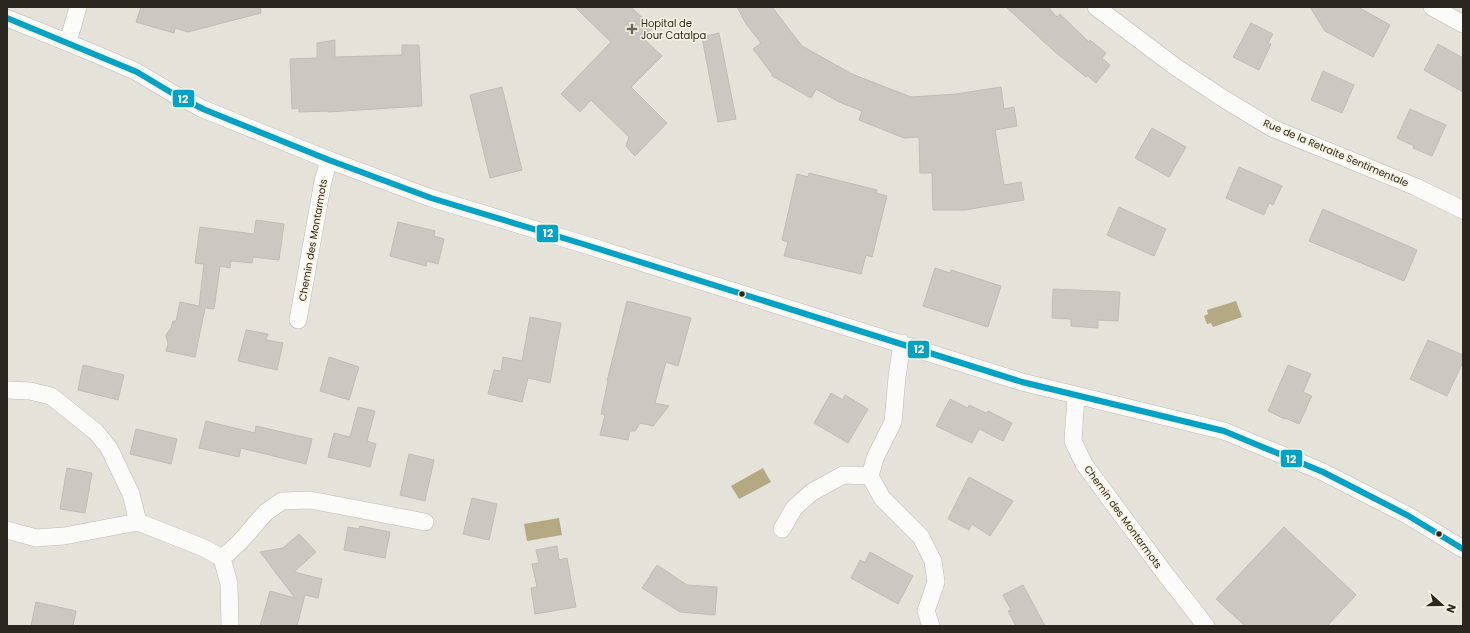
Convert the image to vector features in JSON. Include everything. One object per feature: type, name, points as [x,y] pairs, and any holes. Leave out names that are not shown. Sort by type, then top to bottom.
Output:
[{"type":"street","points":[[68,42],[78,7]]},
{"type":"street","name":"Rue de la Retraite Sentimentale","points":[[1096,7],[1177,68],[1272,128],[1416,188],[1463,210]]},
{"type":"street","points":[[1432,7],[1463,24]]},
{"type":"street","points":[[7,18],[68,42],[137,72],[172,93],[203,109],[329,160],[431,198],[902,343],[1022,382],[1224,431],[1323,472],[1407,515],[1463,548]]},
{"type":"street","name":"Chemin des Montarmots","points":[[298,320],[329,160]]},
{"type":"street","points":[[902,343],[893,422],[875,458],[870,476],[882,498],[921,537],[933,561],[936,582],[926,611],[931,626]]},
{"type":"street","points":[[7,390],[30,391],[51,396],[96,432],[109,448],[131,494],[138,522]]},
{"type":"street","name":"Chemin des Montarmots","points":[[1076,396],[1073,441],[1084,464],[1161,569],[1206,626]]},
{"type":"street","points":[[782,529],[794,508],[812,492],[843,475],[870,476]]},
{"type":"street","points":[[222,558],[239,543],[266,512],[282,501],[310,500],[425,522]]},
{"type":"street","points":[[7,530],[36,538],[64,536],[138,522],[204,548],[222,558],[229,584],[230,626]]},
{"type":"shaded area","points":[[1236,301],[1242,317],[1213,327],[1211,323],[1207,324],[1204,316],[1208,314],[1207,310]]},
{"type":"shaded area","points":[[763,468],[771,482],[739,499],[731,486]]},
{"type":"shaded area","points":[[559,518],[562,535],[527,541],[524,524]]},
{"type":"building","points":[[141,7],[260,7],[261,13],[188,32],[175,28],[174,33],[136,22]]},
{"type":"building","points":[[575,7],[631,7],[653,28],[643,38],[662,56],[631,87],[667,123],[635,156],[626,146],[629,137],[591,100],[580,112],[561,94],[611,42]]},
{"type":"building","points":[[737,7],[772,7],[802,46],[852,74],[911,97],[956,94],[1001,87],[1004,109],[1014,107],[1017,126],[995,130],[1004,185],[1021,182],[1024,200],[965,210],[933,210],[932,173],[920,173],[919,137],[904,138],[859,120],[862,111],[839,102],[816,89],[811,98],[772,76],[753,49],[761,43],[746,24]]},
{"type":"building","points":[[1006,7],[1048,7],[1057,17],[1060,14],[1089,42],[1090,40],[1106,53],[1102,58],[1110,65],[1096,83],[1088,76],[1086,77],[1054,51]]},
{"type":"building","points":[[1310,7],[1358,7],[1390,25],[1373,57],[1325,31]]},
{"type":"building","points":[[1251,23],[1273,34],[1268,43],[1271,44],[1259,70],[1233,57]]},
{"type":"building","points":[[719,33],[736,119],[718,122],[702,37]]},
{"type":"building","points":[[335,40],[335,57],[402,55],[402,45],[419,45],[422,106],[328,112],[299,112],[299,108],[292,109],[290,59],[317,58],[317,43]]},
{"type":"building","points":[[1438,44],[1463,58],[1463,92],[1424,70]]},
{"type":"building","points":[[1323,71],[1354,85],[1342,113],[1311,100]]},
{"type":"building","points":[[502,87],[522,170],[490,178],[470,95]]},
{"type":"building","points":[[1410,109],[1446,125],[1432,156],[1413,148],[1414,146],[1397,138]]},
{"type":"building","points":[[1152,128],[1186,147],[1169,177],[1135,158]]},
{"type":"building","points":[[1239,167],[1282,186],[1273,205],[1269,203],[1264,215],[1226,198]]},
{"type":"building","points":[[809,173],[877,190],[876,193],[887,196],[872,257],[866,255],[861,274],[784,256],[788,242],[782,240],[797,174],[808,177]]},
{"type":"building","points":[[1119,207],[1166,229],[1154,256],[1107,235]]},
{"type":"building","points":[[1323,209],[1417,250],[1404,281],[1309,241]]},
{"type":"building","points":[[256,220],[284,224],[279,260],[253,257],[252,263],[231,261],[230,268],[220,266],[214,309],[205,308],[195,357],[166,351],[168,344],[166,335],[171,328],[173,321],[176,321],[180,302],[199,306],[204,264],[195,263],[200,227],[254,234]]},
{"type":"building","points":[[398,222],[435,231],[434,236],[444,239],[438,264],[427,261],[426,266],[390,256]]},
{"type":"building","points":[[935,268],[950,273],[951,270],[1001,286],[988,327],[923,306]]},
{"type":"building","points":[[1053,289],[1120,292],[1118,321],[1098,320],[1098,328],[1071,326],[1071,319],[1052,318]]},
{"type":"building","points":[[627,301],[691,318],[678,366],[666,362],[655,403],[669,406],[653,426],[640,423],[635,431],[630,431],[628,440],[600,435],[605,415],[601,414],[607,381]]},
{"type":"building","points":[[530,317],[561,323],[550,383],[528,378],[522,402],[488,394],[494,370],[501,371],[503,357],[522,361]]},
{"type":"building","points":[[246,330],[268,334],[266,340],[283,343],[277,370],[238,361]]},
{"type":"building","points":[[1428,340],[1463,355],[1463,362],[1447,396],[1410,379]]},
{"type":"building","points":[[329,357],[359,367],[349,400],[320,391]]},
{"type":"building","points":[[83,365],[124,375],[118,400],[78,390]]},
{"type":"building","points":[[1288,365],[1311,374],[1303,392],[1312,396],[1299,424],[1268,411]]},
{"type":"building","points":[[831,393],[843,400],[845,395],[868,409],[848,443],[814,423]]},
{"type":"building","points":[[950,399],[968,408],[969,405],[986,413],[988,411],[1012,423],[1003,441],[979,429],[972,443],[936,426]]},
{"type":"building","points":[[358,407],[375,411],[367,441],[376,444],[370,467],[328,457],[334,433],[350,437]]},
{"type":"building","points":[[206,421],[255,433],[256,426],[312,439],[306,464],[241,448],[239,457],[199,448]]},
{"type":"building","points":[[136,429],[177,439],[171,464],[130,454]]},
{"type":"building","points":[[409,454],[434,460],[425,501],[400,495]]},
{"type":"building","points":[[67,468],[92,473],[85,513],[60,509]]},
{"type":"building","points":[[969,477],[1013,501],[990,536],[972,524],[969,530],[948,519]]},
{"type":"building","points":[[472,498],[497,504],[489,540],[463,534]]},
{"type":"building","points":[[360,526],[390,532],[385,558],[344,550],[348,527],[359,529]]},
{"type":"building","points":[[1284,527],[1356,595],[1327,626],[1245,626],[1216,599]]},
{"type":"building","points":[[299,534],[316,552],[294,572],[322,579],[318,598],[305,595],[297,626],[260,626],[270,591],[295,598],[260,552],[283,548]]},
{"type":"building","points":[[557,546],[559,560],[567,558],[576,607],[535,614],[531,588],[537,587],[532,564],[539,563],[536,550]]},
{"type":"building","points":[[870,552],[913,576],[898,604],[851,578],[860,560],[865,562]]},
{"type":"building","points":[[657,565],[687,585],[717,587],[715,615],[680,612],[642,588]]},
{"type":"building","points":[[1023,585],[1045,626],[1016,626],[1008,611],[1011,610],[1003,595]]},
{"type":"building","points":[[36,602],[76,611],[73,626],[31,626]]},
{"type":"transit line","name":"12","points":[[7,18],[137,72],[172,93],[203,109],[329,160],[431,198],[583,244],[1022,382],[1224,431],[1323,472],[1407,515],[1463,549]]},
{"type":"place","name":"Hopital de Jour Catalpa","points":[[632,29]]}]
